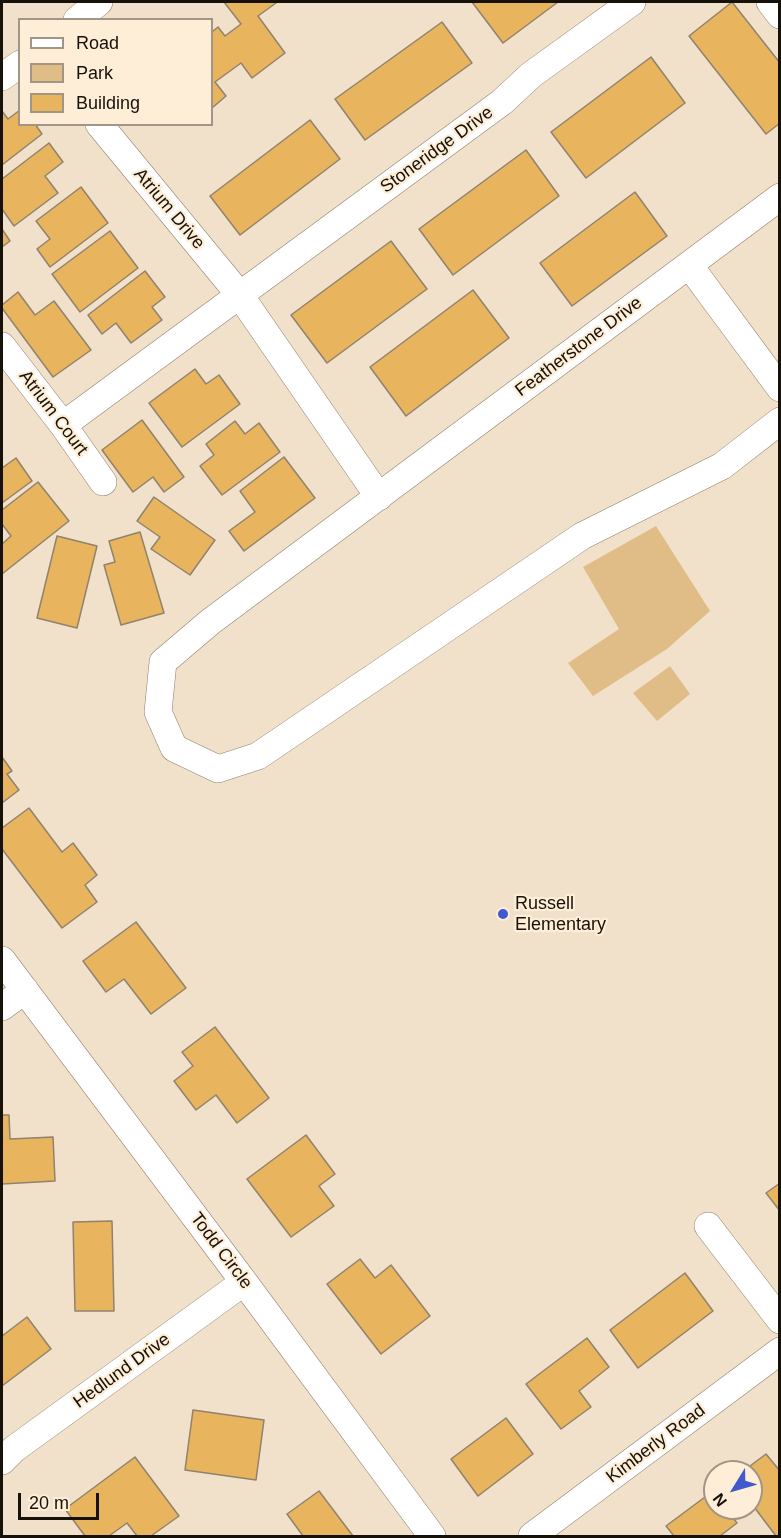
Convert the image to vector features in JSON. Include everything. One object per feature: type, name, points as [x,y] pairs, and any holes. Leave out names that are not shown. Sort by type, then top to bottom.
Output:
[{"type":"street","points":[[79,18],[99,2]]},
{"type":"street","name":"Stoneridge Drive","points":[[63,425],[502,102],[531,75],[632,2]]},
{"type":"street","points":[[770,2],[780,15]]},
{"type":"street","points":[[2,77],[18,65]]},
{"type":"street","name":"Atrium Drive","points":[[101,126],[239,294]]},
{"type":"street","name":"Featherstone Drive","points":[[780,197],[210,622],[163,662],[158,712],[174,748],[218,769],[258,756],[582,536],[722,466],[780,421]]},
{"type":"street","points":[[689,265],[780,388]]},
{"type":"street","points":[[239,294],[379,497]]},
{"type":"street","name":"Atrium Court","points":[[2,346],[104,482]]},
{"type":"street","name":"Todd Circle","points":[[2,960],[432,1536]]},
{"type":"street","points":[[2,1007],[25,990]]},
{"type":"street","points":[[708,1227],[780,1320]]},
{"type":"street","name":"Hedlund Drive","points":[[2,1461],[14,1449],[244,1282]]},
{"type":"street","name":"Kimberly Road","points":[[532,1536],[780,1351]]},
{"type":"green space","points":[[656,526],[710,611],[667,649],[593,696],[568,663],[619,629],[583,567]]},
{"type":"green space","points":[[670,666],[690,694],[657,721],[633,693]]},
{"type":"building","points":[[224,2],[275,2],[258,16],[285,53],[252,78],[241,63],[215,82],[226,96],[213,107],[213,31],[218,27],[225,36],[241,24]]},
{"type":"building","points":[[472,2],[558,2],[503,43]]},
{"type":"building","points":[[732,2],[780,63],[780,123],[766,134],[689,36]]},
{"type":"building","points":[[442,22],[472,63],[365,140],[335,99]]},
{"type":"building","points":[[651,57],[685,103],[586,178],[551,132]]},
{"type":"building","points":[[2,111],[8,119],[18,112],[18,126],[36,126],[42,134],[2,165]]},
{"type":"building","points":[[310,120],[340,159],[240,235],[210,196]]},
{"type":"building","points":[[49,143],[63,162],[45,176],[58,193],[14,226],[2,209],[2,179]]},
{"type":"building","points":[[526,150],[559,196],[453,275],[419,229]]},
{"type":"building","points":[[81,187],[108,223],[50,267],[37,249],[50,239],[36,221]]},
{"type":"building","points":[[635,192],[667,236],[572,306],[540,263]]},
{"type":"building","points":[[2,229],[10,241],[2,247]]},
{"type":"building","points":[[110,231],[138,268],[80,312],[52,274]]},
{"type":"building","points":[[391,241],[427,289],[327,363],[291,315]]},
{"type":"building","points":[[145,271],[165,297],[152,307],[162,320],[131,343],[116,323],[102,334],[88,315]]},
{"type":"building","points":[[473,290],[509,338],[406,416],[370,367]]},
{"type":"building","points":[[18,292],[35,315],[54,301],[91,350],[53,377],[2,308],[2,305]]},
{"type":"building","points":[[195,369],[206,384],[219,375],[240,404],[182,447],[149,403]]},
{"type":"building","points":[[142,420],[184,477],[164,492],[153,477],[133,492],[102,450]]},
{"type":"building","points":[[235,421],[245,434],[259,423],[280,452],[222,495],[200,466],[214,455],[206,444]]},
{"type":"building","points":[[284,457],[315,498],[244,551],[229,531],[255,512],[240,491]]},
{"type":"building","points":[[16,458],[32,481],[2,503],[2,468]]},
{"type":"building","points":[[38,482],[69,521],[2,574],[2,544],[11,536],[2,524],[2,510]]},
{"type":"building","points":[[154,497],[215,540],[190,575],[151,549],[160,537],[137,521]]},
{"type":"building","points":[[140,532],[164,613],[121,625],[104,565],[115,562],[109,541]]},
{"type":"building","points":[[57,536],[97,546],[77,628],[37,618]]},
{"type":"building","points":[[2,757],[12,771],[7,774],[19,790],[2,803]]},
{"type":"building","points":[[29,808],[62,852],[73,843],[97,875],[85,885],[97,902],[62,928],[2,849],[2,828]]},
{"type":"building","points":[[136,922],[186,988],[151,1014],[124,979],[106,992],[83,961]]},
{"type":"building","points":[[215,1027],[269,1098],[237,1123],[216,1095],[196,1110],[174,1081],[193,1066],[182,1052]]},
{"type":"building","points":[[2,1115],[9,1115],[10,1139],[53,1137],[55,1181],[2,1184]]},
{"type":"building","points":[[306,1135],[335,1174],[319,1186],[334,1206],[291,1237],[247,1179]]},
{"type":"building","points":[[780,1183],[780,1211],[766,1193]]},
{"type":"building","points":[[112,1221],[114,1311],[75,1311],[73,1222]]},
{"type":"building","points":[[360,1259],[375,1278],[391,1265],[430,1316],[381,1354],[327,1284]]},
{"type":"building","points":[[685,1273],[713,1311],[638,1368],[610,1330]]},
{"type":"building","points":[[27,1317],[51,1349],[2,1386],[2,1336]]},
{"type":"building","points":[[587,1338],[609,1367],[579,1391],[591,1407],[561,1429],[526,1384]]},
{"type":"building","points":[[193,1410],[264,1420],[256,1480],[185,1470]]},
{"type":"building","points":[[506,1418],[533,1454],[478,1496],[451,1459]]},
{"type":"building","points":[[766,1454],[780,1471],[780,1536],[776,1536],[763,1519],[763,1460],[758,1460]]},
{"type":"building","points":[[135,1457],[179,1516],[151,1536],[137,1536],[127,1523],[109,1536],[85,1536],[65,1509]]},
{"type":"building","points":[[319,1491],[353,1536],[303,1536],[287,1514]]},
{"type":"building","points":[[703,1498],[703,1520],[735,1520],[737,1523],[720,1536],[674,1536],[666,1526]]},
{"type":"place","name":"Russell Elementary","points":[[503,914]]}]
